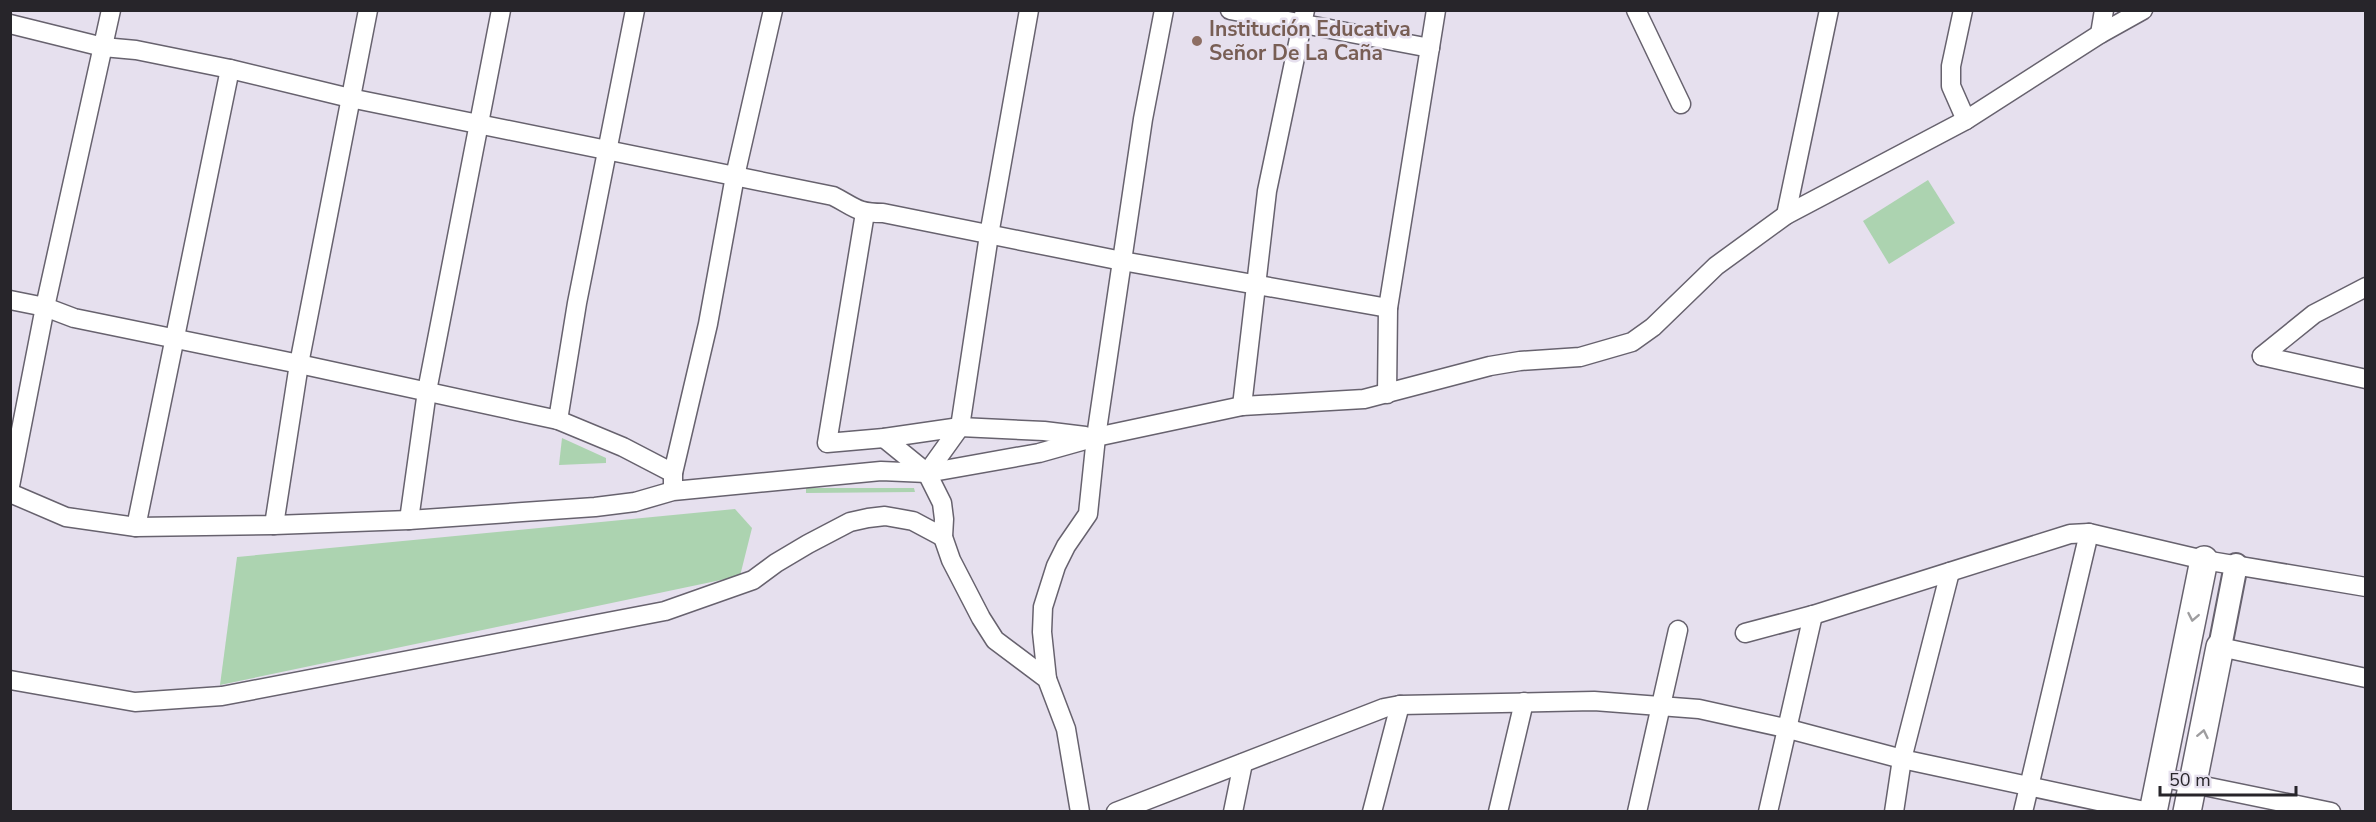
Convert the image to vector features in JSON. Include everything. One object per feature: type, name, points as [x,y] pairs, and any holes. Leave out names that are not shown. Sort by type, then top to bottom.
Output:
[{"type":"main road","points":[[2151,812],[2204,560]]},
{"type":"main road","points":[[2187,812],[2220,646]]},
{"type":"street","points":[[10,486],[45,307],[111,10]]},
{"type":"street","points":[[274,525],[299,364],[368,10]]},
{"type":"street","points":[[409,520],[427,391],[501,10]]},
{"type":"street","points":[[558,420],[577,303],[635,10]]},
{"type":"street","points":[[673,482],[708,324],[735,176],[773,10]]},
{"type":"street","points":[[927,473],[960,427],[989,236],[1029,10]]},
{"type":"street","points":[[1080,812],[1066,729],[1047,679],[1042,632],[1043,607],[1056,566],[1066,546],[1088,514],[1096,437],[1143,119],[1164,10]]},
{"type":"street","points":[[1230,10],[1303,18],[1430,48]]},
{"type":"street","points":[[1387,394],[1388,308],[1436,10]]},
{"type":"street","points":[[1636,10],[1681,104]]},
{"type":"street","points":[[1786,215],[1828,10]]},
{"type":"street","points":[[1963,10],[1951,66],[1951,86],[1966,120]]},
{"type":"street","points":[[2100,34],[2104,10]]},
{"type":"street","points":[[10,493],[66,517],[136,527],[409,520],[595,507],[634,502],[673,482],[881,471],[927,473],[1039,453],[1096,437],[1242,406],[1336,401],[1387,394],[1473,369],[1520,361],[1580,357],[1632,342],[1653,327],[1716,266],[1786,215],[1966,120],[2100,34],[2143,10]]},
{"type":"street","points":[[1242,406],[1267,191],[1303,18]]},
{"type":"street","points":[[10,24],[103,47],[135,50],[230,69],[350,98],[478,122],[606,151],[833,196],[848,203],[854,210],[865,213],[882,213],[1122,261],[1388,308]]},
{"type":"street","points":[[136,527],[230,69]]},
{"type":"street","points":[[865,213],[827,443],[884,438],[960,427],[1044,431],[1096,437]]},
{"type":"street","points":[[2366,287],[2314,314],[2262,356],[2366,379]]},
{"type":"street","points":[[10,300],[45,307],[74,318],[558,420],[624,447],[673,482]]},
{"type":"street","points":[[884,438],[927,473],[942,503],[943,537],[965,590],[995,640],[1047,679]]},
{"type":"street","points":[[10,680],[135,702],[222,696],[665,611],[753,580],[808,544],[850,522],[868,518],[885,516],[913,521],[943,537]]},
{"type":"street","points":[[2023,812],[2089,532]]},
{"type":"street","points":[[1745,633],[1813,615],[2070,534],[2089,532],[2204,560],[2366,587]]},
{"type":"street","points":[[2236,565],[2220,646],[2366,678]]},
{"type":"street","points":[[1894,812],[1902,759],[1950,572]]},
{"type":"street","points":[[1768,812],[1785,728],[1813,615]]},
{"type":"street","points":[[1637,812],[1678,630]]},
{"type":"street","points":[[1116,812],[1384,708],[1400,705],[1594,701],[1699,709],[1785,728],[1902,759],[2151,812]]},
{"type":"street","points":[[1498,812],[1524,702]]},
{"type":"street","points":[[1372,812],[1400,705]]},
{"type":"street","points":[[1233,812],[1243,763]]},
{"type":"street","points":[[2160,777],[2331,812]]},
{"type":"green space","points":[[1928,180],[1955,223],[1889,264],[1863,221]]},
{"type":"green space","points":[[562,438],[606,458],[606,463],[559,465]]},
{"type":"green space","points":[[806,488],[914,488],[915,492],[806,493]]},
{"type":"green space","points":[[735,509],[752,528],[740,576],[220,685],[237,557]]},
{"type":"place","name":"Institución Educativa Señor De La Caña","points":[[1197,41]]}]
